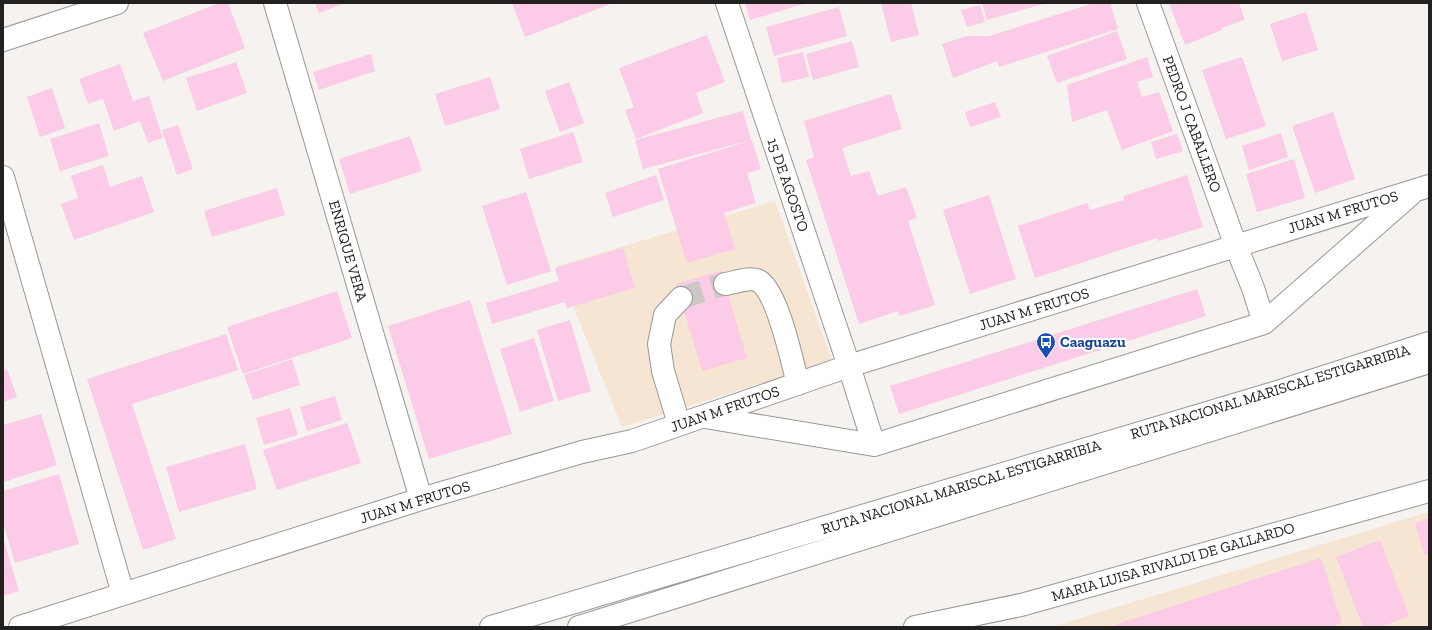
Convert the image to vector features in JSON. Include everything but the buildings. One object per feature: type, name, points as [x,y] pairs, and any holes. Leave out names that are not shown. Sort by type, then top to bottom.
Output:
[{"type":"main road","points":[[3,40],[117,3]]},
{"type":"main road","name":"ENRIQUE VERA","points":[[275,3],[421,499]]},
{"type":"main road","name":"15 DE AGOSTO","points":[[727,3],[849,366],[874,445]]},
{"type":"main road","name":"PEDRO J CABALLERO","points":[[1148,3],[1236,246],[1253,288],[1264,323]]},
{"type":"main road","points":[[3,177],[123,594]]},
{"type":"main road","points":[[703,416],[874,445],[1264,323],[1422,188]]},
{"type":"main road","name":"JUAN M FRUTOS","points":[[20,627],[421,499],[582,452],[632,441],[849,366],[1422,188]]},
{"type":"main road","points":[[725,284],[748,280],[758,280],[768,291],[786,337],[798,384]]},
{"type":"main road","points":[[679,424],[663,370],[659,344],[666,315],[681,298]]},
{"type":"main road","name":"RUTA NACIONAL MARISCAL ESTIGARRIBIA","points":[[491,627],[1274,393],[1429,343]]},
{"type":"main road","name":"RUTA NACIONAL MARISCAL ESTIGARRIBIA","points":[[579,627],[1429,362]]},
{"type":"main road","name":"MARIA LUISA RIVALDI DE GALLARDO","points":[[915,627],[1035,601],[1429,491]]},
{"type":"shaded area","points":[[775,201],[832,361],[622,427],[557,266]]},
{"type":"shaded area","points":[[1429,512],[1429,627],[1051,627]]},
{"type":"tunnel","points":[[681,298],[725,284]]},
{"type":"place","name":"Caaguazu","points":[[1046,359]]}]
